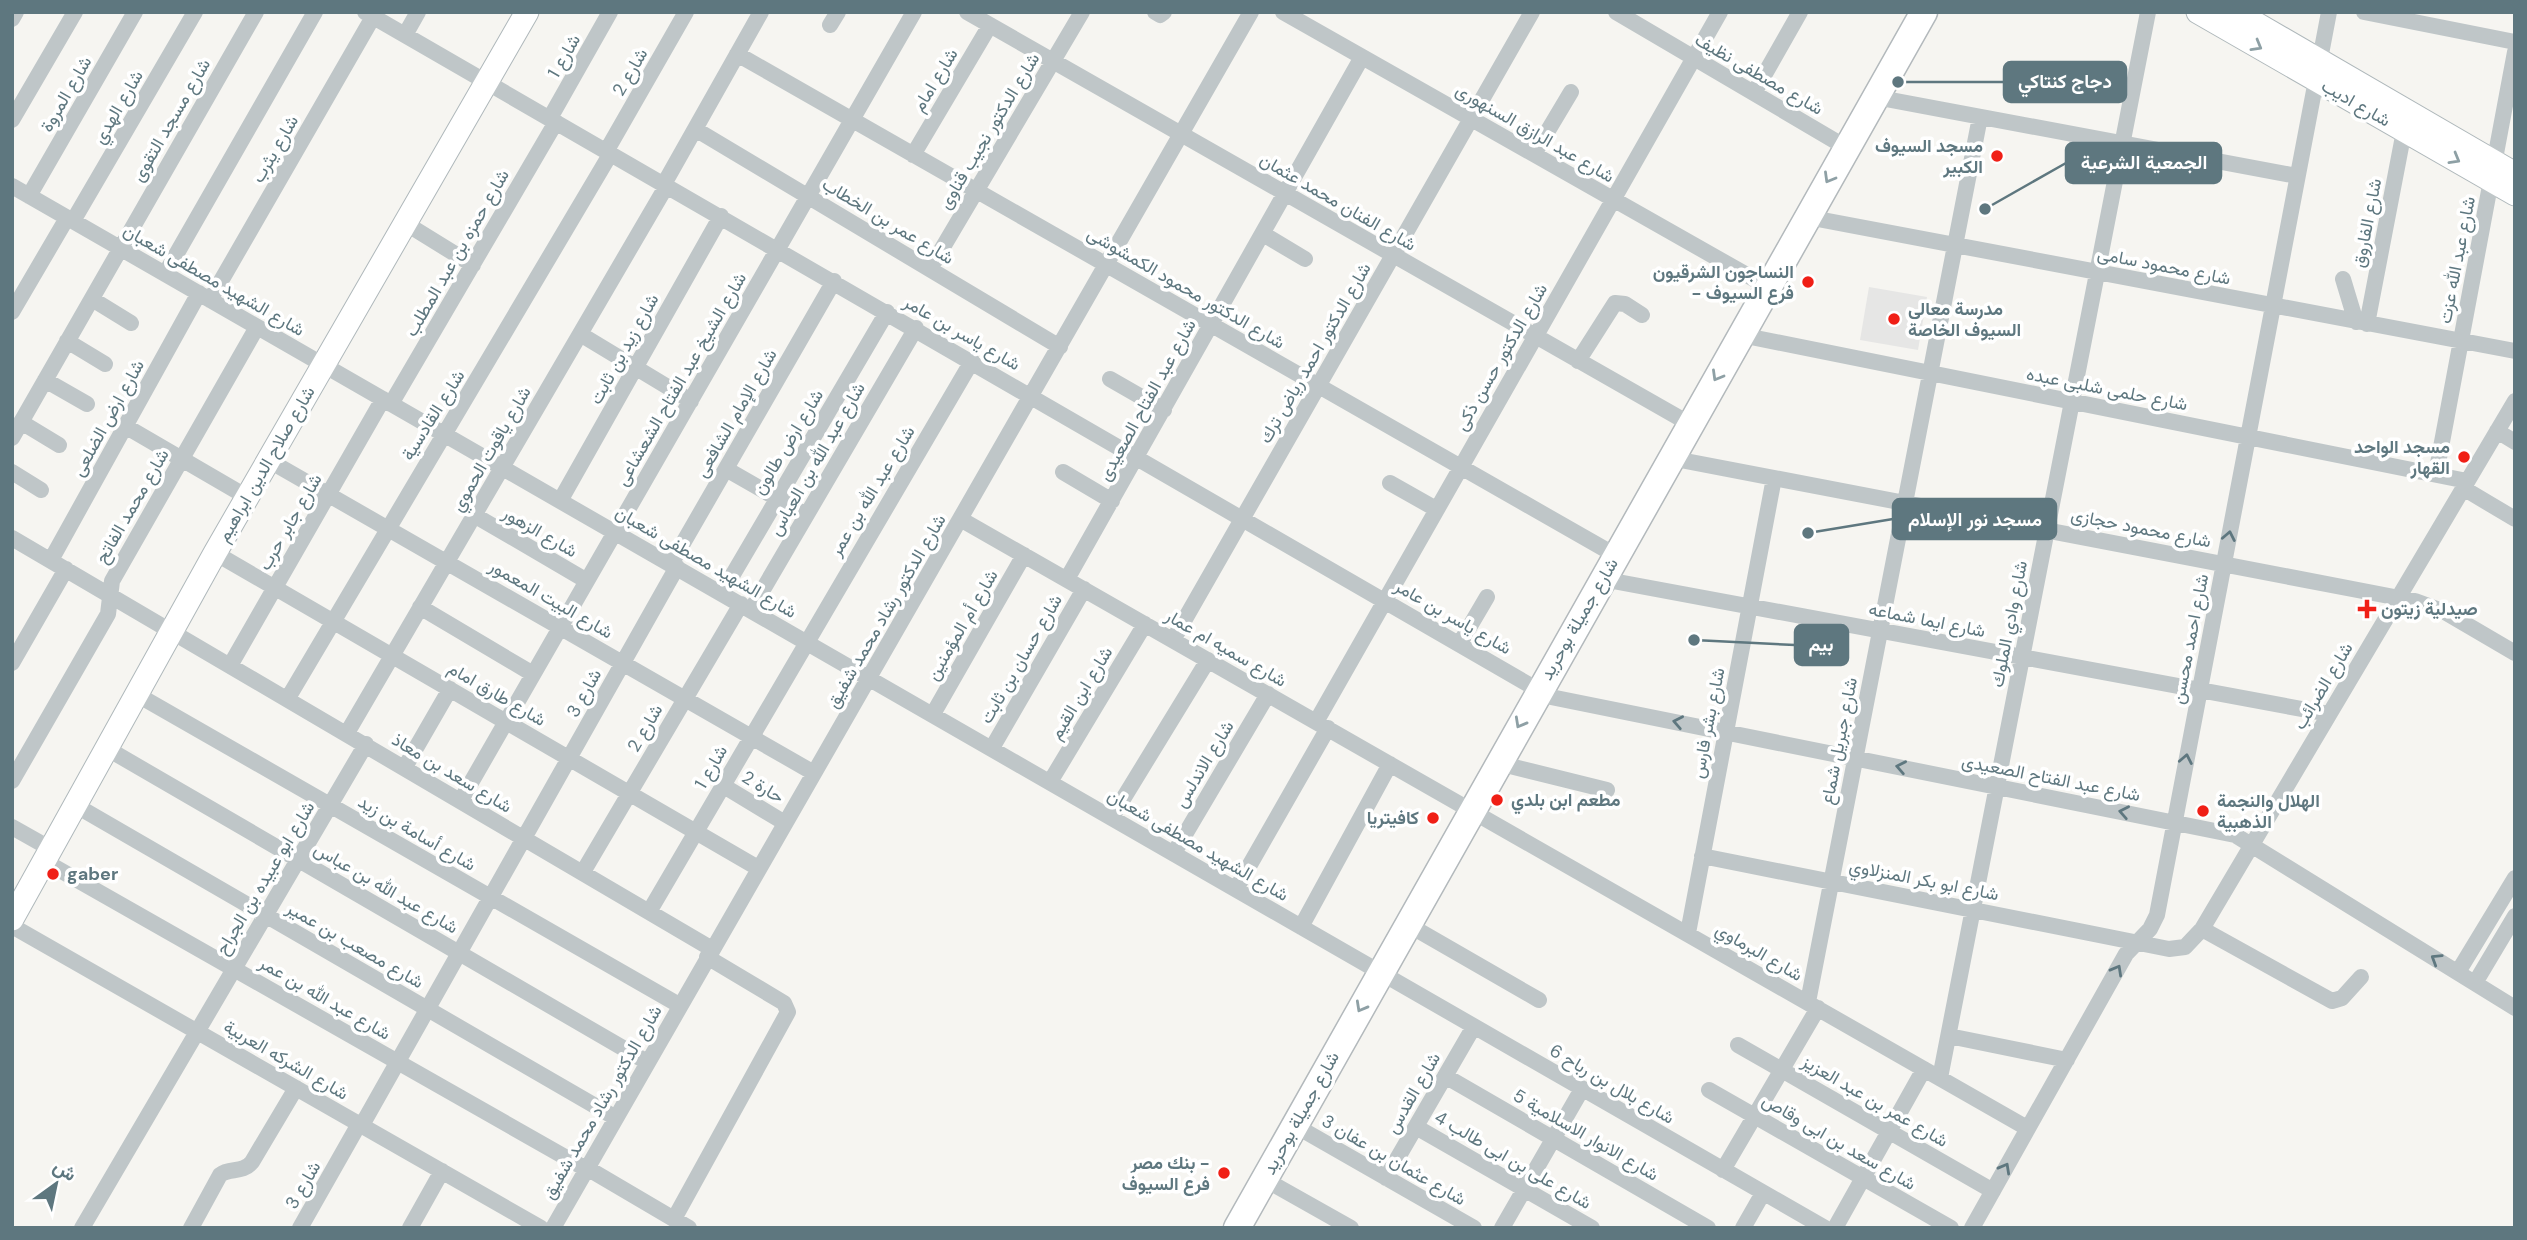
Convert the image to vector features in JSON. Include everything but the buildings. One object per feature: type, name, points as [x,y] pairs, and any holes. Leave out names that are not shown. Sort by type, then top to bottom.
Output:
[{"type":"main road","name":"شارع جميلة بوحريد","points":[[1237,1228],[1537,692],[1847,148],[1916,15]]},
{"type":"street","points":[[12,19],[16,12]]},
{"type":"street","points":[[12,120],[75,12]]},
{"type":"street","name":"شارع المروة","points":[[17,190],[135,12]]},
{"type":"street","name":"شارع الهدي","points":[[12,312],[195,12]]},
{"type":"street","name":"شارع مسجد التقوى","points":[[12,438],[256,12]]},
{"type":"street","points":[[165,274],[315,12]]},
{"type":"street","points":[[405,35],[418,12]]},
{"type":"street","name":"شارع صلاح الدين ابراهيم","points":[[12,919],[215,553],[527,12]]},
{"type":"street","name":"شارع 1","points":[[553,120],[610,12]]},
{"type":"street","name":"شارع 2","points":[[609,151],[686,12]]},
{"type":"street","name":"شارع ياقوت الحموي","points":[[347,733],[580,334],[761,12]]},
{"type":"street","name":"شارع الشيخ عبد الفتاح الشعشاعى","points":[[461,800],[914,12]]},
{"type":"street","name":"شارع الفنان محمد عثمان","points":[[967,12],[1690,424]]},
{"type":"street","name":"شارع الدكتور نجيب قناوى","points":[[930,269],[1082,12]]},
{"type":"street","points":[[1155,12],[1160,15],[1164,12]]},
{"type":"street","name":"شارع الدكتور رشاد محمد شفيق","points":[[553,1228],[758,868],[962,520],[1251,12]]},
{"type":"street","name":"شارع عبد الرازق السنهورى","points":[[1283,12],[1768,287]]},
{"type":"street","name":"شارع الدكتور احمد رياض ترك","points":[[1173,640],[1532,12]]},
{"type":"street","name":"شارع مصطفى نظيف","points":[[1616,12],[1847,148]]},
{"type":"street","name":"شارع الدكتور حسن ذكى","points":[[1236,889],[1384,600],[1720,12]]},
{"type":"street","points":[[1754,93],[1800,12]]},
{"type":"street","name":"شارع وادي الملوك","points":[[1940,1078],[2148,12]]},
{"type":"street","name":"شارع اديب","points":[[2198,12],[2318,70],[2493,171],[2515,194]]},
{"type":"street","name":"شارع اديب","points":[[2236,12],[2404,131],[2493,171],[2515,174]]},
{"type":"street","name":"شارع احمد محسن","points":[[1972,1228],[2126,954],[2150,929],[2157,915],[2329,12]]},
{"type":"street","points":[[2364,12],[2515,42]]},
{"type":"street","name":"شارع ياسر بن عامر","points":[[369,15],[1138,456],[1460,643],[1537,692]]},
{"type":"street","name":"شارع يثرب","points":[[204,297],[369,15]]},
{"type":"street","name":"شارع امام","points":[[913,155],[990,26]]},
{"type":"street","name":"شارع عبد الله عزت","points":[[2436,474],[2515,52]]},
{"type":"street","name":"شارع الدكتور محمود الكمشوشى","points":[[737,54],[1615,555]]},
{"type":"street","name":"شارع عبد الفتاح الصعيدى","points":[[1067,579],[1362,57]]},
{"type":"street","points":[[1534,155],[1571,92]]},
{"type":"street","points":[[1875,97],[2297,176]]},
{"type":"street","name":"شارع جبريل شماع","points":[[1723,1170],[1782,1070],[1813,1005],[1832,881],[1980,117]]},
{"type":"street","name":"شارع حمزه بن عبد المطلب","points":[[387,402],[473,265],[553,120]]},
{"type":"street","name":"شارع عمر بن الخطاب","points":[[695,129],[1060,346]]},
{"type":"street","name":"شارع الفاروق","points":[[2361,323],[2404,131]]},
{"type":"street","name":"شارع القادسية","points":[[288,698],[443,433],[457,417],[609,151]]},
{"type":"street","name":"شارع الشهيد مصطفى شعبان","points":[[17,190],[1380,972]]},
{"type":"street","name":"شارع زيد بن ثابت","points":[[560,501],[721,216]]},
{"type":"street","name":"شارع محمود سامى","points":[[1807,217],[2515,351]]},
{"type":"street","points":[[405,223],[473,265]]},
{"type":"street","points":[[1263,233],[1306,259]]},
{"type":"street","points":[[2343,279],[2361,323]]},
{"type":"street","name":"شارع الإمام الشافعى","points":[[674,566],[726,469],[834,281]]},
{"type":"street","name":"شارع ارض الضلعى","points":[[51,560],[125,426],[204,297]]},
{"type":"street","points":[[92,299],[131,323]]},
{"type":"street","points":[[1578,361],[1615,303],[1625,304],[1642,315]]},
{"type":"street","name":"شارع ارض طالون","points":[[722,593],[887,312]]},
{"type":"street","name":"شارع محمد الفاتح","points":[[12,781],[108,614],[112,580],[257,327]]},
{"type":"street","name":"شارع عبد الله بن العباس","points":[[746,607],[806,515],[916,328]]},
{"type":"street","points":[[580,334],[691,401]]},
{"type":"street","name":"شارع حلمى شلبى عبده","points":[[1741,335],[2436,474],[2465,485],[2515,519]]},
{"type":"street","points":[[67,341],[105,364]]},
{"type":"street","name":"شارع عبد الله بن عمر","points":[[805,641],[972,361]]},
{"type":"street","points":[[1110,379],[1164,410]]},
{"type":"street","points":[[45,380],[87,404]]},
{"type":"street","name":"شارع الضرائب","points":[[2138,941],[2177,949],[2192,942],[2202,929],[2515,401]]},
{"type":"street","name":"شارع جابر حرب","points":[[231,664],[329,494],[387,402]]},
{"type":"street","points":[[21,422],[59,445]]},
{"type":"street","points":[[125,426],[247,497]]},
{"type":"street","points":[[2497,431],[2515,442]]},
{"type":"street","name":"شارع محمود حجازى","points":[[1670,458],[2398,597]]},
{"type":"street","name":"شارع البيت المعمور","points":[[268,460],[814,773]]},
{"type":"street","points":[[726,469],[806,515]]},
{"type":"street","points":[[12,472],[41,490]]},
{"type":"street","points":[[1063,472],[1112,501]]},
{"type":"street","name":"شارع بشر فارس","points":[[1688,933],[1774,478]]},
{"type":"street","points":[[1390,483],[1436,509]]},
{"type":"street","name":"شارع الزهور","points":[[474,516],[587,581]]},
{"type":"street","name":"شارع سميه ام عمار","points":[[962,520],[1471,810]]},
{"type":"street","name":"شارع سعد بن معاذ","points":[[13,541],[51,560],[231,664],[583,872],[649,912],[784,1003],[788,1012],[674,1219]]},
{"type":"street","name":"شارع طارق امام","points":[[215,553],[758,868]]},
{"type":"street","name":"شارع أم المؤمنين","points":[[933,714],[1024,555]]},
{"type":"street","name":"شارع 3","points":[[300,1228],[428,1009],[623,663],[674,566]]},
{"type":"street","points":[[12,663],[66,569]]},
{"type":"street","name":"شارع ايما شماعه","points":[[1602,579],[2329,714]]},
{"type":"street","name":"شارع حسان بن ثابت","points":[[992,748],[1084,589]]},
{"type":"street","points":[[1460,643],[1487,597]]},
{"type":"street","points":[[2398,597],[2431,606],[2515,653]]},
{"type":"street","points":[[420,607],[534,674]]},
{"type":"street","name":"شارع 2","points":[[583,872],[685,699],[746,607]]},
{"type":"street","name":"شارع ابن القيم","points":[[1051,782],[1145,624]]},
{"type":"street","name":"شارع 1","points":[[649,912],[805,641]]},
{"type":"street","points":[[1112,817],[1208,660]]},
{"type":"street","points":[[405,767],[450,689]]},
{"type":"street","name":"شارع عبد الفتاح الصعيدى","points":[[1537,692],[2235,835],[2252,843],[2515,1008]]},
{"type":"street","name":"شارع أسامة بن زيد","points":[[136,694],[679,1005]]},
{"type":"street","name":"شارع الاندلس","points":[[1174,853],[1268,694]]},
{"type":"street","name":"شارع ابو عبيده بن الجراح","points":[[82,1228],[366,744]]},
{"type":"street","name":"شارع عبد الله بن عباس","points":[[106,748],[647,1062]]},
{"type":"street","points":[[1498,762],[1607,790]]},
{"type":"street","points":[[1301,926],[1390,764]]},
{"type":"street","name":"حارة 2","points":[[722,785],[785,823]]},
{"type":"street","name":"شارع مصعب بن عمير","points":[[75,805],[616,1118]]},
{"type":"street","name":"شارع البرماوي","points":[[1471,810],[2027,1128]]},
{"type":"street","name":"شارع عبد الله بن عمر","points":[[12,827],[48,855],[233,968],[689,1228]]},
{"type":"street","name":"شارع ابو بكر المنزلاوي","points":[[1702,856],[2138,941]]},
{"type":"street","points":[[2458,972],[2515,878]]},
{"type":"street","points":[[2475,983],[2515,916]]},
{"type":"street","points":[[1407,924],[1539,1000]]},
{"type":"street","name":"شارع الشركه العربية","points":[[12,926],[541,1228]]},
{"type":"street","points":[[2202,929],[2332,1001],[2342,998],[2361,977]]},
{"type":"street","name":"شارع بلال بن رباح 6","points":[[1380,972],[1825,1228]]},
{"type":"street","name":"شارع القدس","points":[[1386,1178],[1474,1028]]},
{"type":"street","points":[[1948,1036],[2067,1060]]},
{"type":"street","name":"شارع عمر بن عبد العزيز","points":[[1738,1045],[1993,1191]]},
{"type":"street","points":[[1835,1228],[1924,1069]]},
{"type":"street","name":"شارع الانوار الاسلامية 5","points":[[1445,1076],[1708,1228]]},
{"type":"street","points":[[191,1228],[220,1175],[227,1170],[243,1170],[252,1162],[296,1088]]},
{"type":"street","points":[[1502,1228],[1582,1089]]},
{"type":"street","name":"شارع سعد بن ابى وقاص","points":[[1709,1090],[1951,1228]]},
{"type":"street","name":"شارع عثمان بن عفان 3","points":[[1294,1125],[1474,1228]]},
{"type":"street","name":"شارع على بن ابى طالب 4","points":[[1416,1126],[1591,1228]]},
{"type":"street","points":[[410,1228],[442,1171]]},
{"type":"street","points":[[1264,1179],[1351,1228]]},
{"type":"street","points":[[1744,1228],[1763,1193]]},
{"type":"shaded area","name":"مدرسة معالي السيوف الخاصة","points":[[1869,287],[1927,297],[1918,350],[1860,340]]},
{"type":"place","name":"دجاج كنتاكي","points":[[1898,82]]},
{"type":"place","name":"مسجد السيوف الكبير","points":[[1997,156]]},
{"type":"place","name":"الجمعية الشرعية","points":[[1985,209]]},
{"type":"place","name":"النساجون الشرقيون - فرع السيوف","points":[[1808,282]]},
{"type":"place","name":"مدرسة معالي السيوف الخاصة","points":[[1894,319]]},
{"type":"place","name":"مسجد الواحد القهار","points":[[2464,457]]},
{"type":"place","name":"مسجد نور الإسلام","points":[[1808,533]]},
{"type":"place","name":"صيدلية زيتون","points":[[2367,609]]},
{"type":"place","name":"بيم","points":[[1694,640]]},
{"type":"place","name":"مطعم ابن بلدي","points":[[1497,800]]},
{"type":"place","name":"الهلال والنجمة الذهبية","points":[[2203,811]]},
{"type":"place","name":"كافيتريا","points":[[1433,818]]},
{"type":"place","name":"gaber","points":[[53,874]]},
{"type":"place","name":"بنك مصر - فرع السيوف","points":[[1224,1173]]}]
